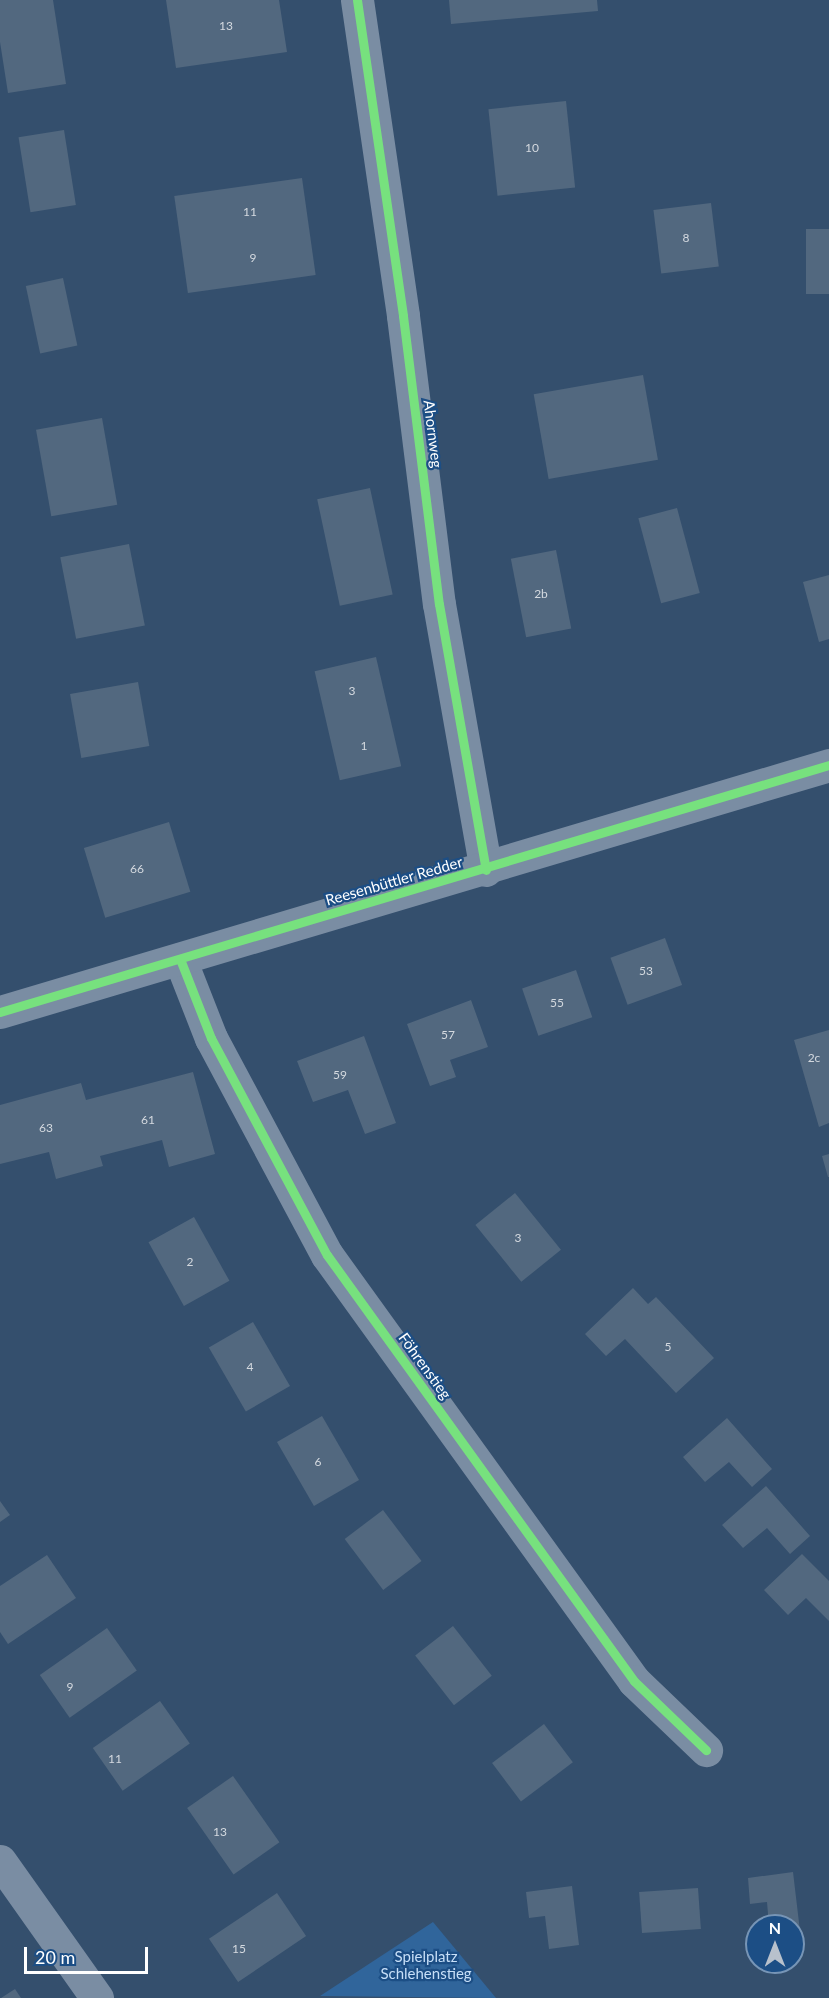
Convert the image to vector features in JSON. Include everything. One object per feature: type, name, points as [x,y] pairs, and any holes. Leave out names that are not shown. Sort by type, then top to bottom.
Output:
[{"type":"street","name":"Ahornweg","points":[[357,0],[403,316],[439,604],[486,870]]},
{"type":"street","name":"Reesenbüttler Redder","points":[[0,1012],[486,870],[829,765]]},
{"type":"street","name":"Föhrenstieg","points":[[180,959],[211,1038],[327,1255],[634,1681],[706,1750]]},
{"type":"street","points":[[0,1861],[97,1998]]},
{"type":"green space","name":"Spielplatz Schlehenstieg","points":[[433,1922],[496,1998],[320,1996]]},
{"type":"building","points":[[0,0],[53,0],[66,84],[8,93],[0,42]]},
{"type":"building","points":[[166,0],[279,0],[287,52],[176,68]]},
{"type":"building","points":[[449,0],[597,0],[598,11],[451,24]]},
{"type":"building","points":[[566,101],[575,188],[498,196],[488,109]]},
{"type":"building","points":[[64,130],[76,205],[30,212],[19,137]]},
{"type":"building","points":[[302,178],[316,275],[188,293],[174,196]]},
{"type":"building","points":[[711,203],[719,267],[661,274],[653,210]]},
{"type":"building","points":[[806,229],[829,229],[829,294],[806,294]]},
{"type":"building","points":[[63,278],[77,345],[40,353],[26,286]]},
{"type":"building","points":[[643,375],[658,460],[549,479],[534,394]]},
{"type":"building","points":[[102,418],[117,505],[51,516],[36,430]]},
{"type":"building","points":[[370,488],[393,595],[340,606],[317,499]]},
{"type":"building","points":[[677,508],[700,593],[661,603],[638,518]]},
{"type":"building","points":[[129,544],[145,625],[76,639],[60,557]]},
{"type":"building","points":[[556,550],[571,629],[526,637],[511,559]]},
{"type":"building","points":[[829,575],[829,639],[819,642],[803,582]]},
{"type":"building","points":[[376,657],[401,766],[340,780],[315,671]]},
{"type":"building","points":[[138,682],[149,746],[81,758],[70,694]]},
{"type":"building","points":[[169,822],[190,892],[105,918],[84,848]]},
{"type":"building","points":[[665,938],[682,985],[628,1005],[610,958]]},
{"type":"building","points":[[576,970],[592,1017],[538,1036],[522,989]]},
{"type":"building","points":[[471,1000],[488,1047],[450,1060],[456,1077],[430,1086],[407,1024]]},
{"type":"building","points":[[829,1030],[829,1123],[819,1127],[794,1040]]},
{"type":"building","points":[[364,1036],[396,1123],[365,1134],[348,1090],[313,1102],[297,1061]]},
{"type":"building","points":[[193,1072],[215,1154],[169,1167],[162,1140],[100,1156],[103,1166],[56,1179],[49,1152],[0,1164],[0,1105],[81,1083],[86,1100]]},
{"type":"building","points":[[829,1154],[829,1177],[828,1177],[822,1156]]},
{"type":"building","points":[[515,1193],[561,1250],[521,1282],[475,1225]]},
{"type":"building","points":[[194,1217],[229,1281],[184,1306],[149,1242]]},
{"type":"building","points":[[633,1288],[648,1304],[656,1297],[714,1358],[676,1393],[625,1339],[606,1356],[585,1334]]},
{"type":"building","points":[[253,1322],[290,1386],[246,1412],[209,1348]]},
{"type":"building","points":[[322,1416],[359,1480],[314,1506],[277,1442]]},
{"type":"building","points":[[727,1418],[772,1469],[752,1487],[729,1462],[705,1482],[683,1457]]},
{"type":"building","points":[[766,1486],[810,1536],[790,1554],[767,1528],[743,1548],[722,1525]]},
{"type":"building","points":[[0,1501],[10,1515],[0,1522]]},
{"type":"building","points":[[383,1510],[422,1561],[383,1590],[345,1539]]},
{"type":"building","points":[[802,1554],[829,1581],[829,1621],[806,1598],[788,1615],[764,1590]]},
{"type":"building","points":[[47,1555],[76,1598],[8,1644],[0,1632],[0,1586]]},
{"type":"building","points":[[453,1626],[492,1676],[454,1705],[415,1656]]},
{"type":"building","points":[[107,1628],[137,1671],[70,1718],[40,1675]]},
{"type":"building","points":[[160,1701],[190,1744],[123,1791],[93,1748]]},
{"type":"building","points":[[544,1724],[573,1762],[521,1801],[492,1763]]},
{"type":"building","points":[[233,1776],[279,1842],[234,1874],[187,1808]]},
{"type":"building","points":[[793,1872],[798,1914],[768,1914],[767,1902],[750,1904],[748,1878]]},
{"type":"building","points":[[572,1886],[579,1945],[549,1949],[545,1916],[529,1918],[526,1892]]},
{"type":"building","points":[[698,1888],[701,1929],[642,1933],[639,1892]]},
{"type":"building","points":[[277,1893],[306,1936],[238,1982],[209,1939]]},
{"type":"building","points":[[15,1989],[21,1998],[1,1998]]},
{"type":"cycle path","points":[[357,0],[403,316],[439,604],[486,870]]},
{"type":"cycle path","points":[[0,1012],[829,765]]},
{"type":"cycle path","points":[[180,959],[211,1038],[327,1255],[634,1681],[706,1750]]}]
